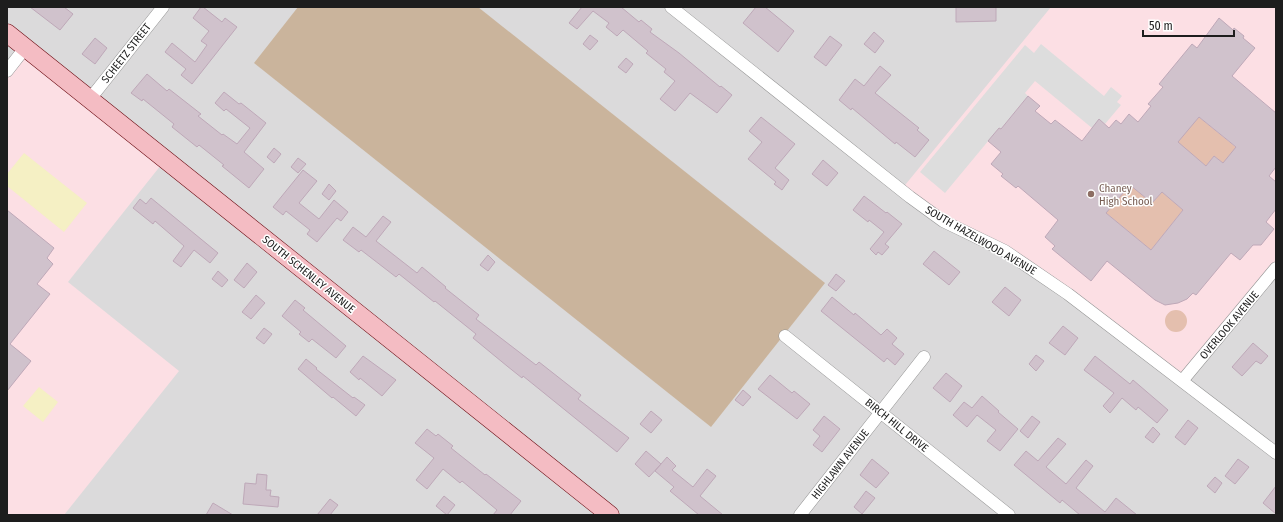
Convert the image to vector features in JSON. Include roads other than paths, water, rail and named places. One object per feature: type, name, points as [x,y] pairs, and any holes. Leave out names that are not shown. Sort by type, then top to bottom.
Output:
[{"type":"street","name":"SCHEETZ STREET","points":[[90,99],[163,7]]},
{"type":"street","name":"SOUTH HAZELWOOD AVENUE","points":[[671,7],[910,197],[943,220],[1004,251],[1045,277],[1276,453]]},
{"type":"street","name":"SOUTH SCHENLEY AVENUE","points":[[7,33],[602,512]]},
{"type":"street","points":[[7,71],[25,48]]},
{"type":"street","name":"OVERLOOK AVENUE","points":[[1182,381],[1276,268]]},
{"type":"street","name":"BIRCH HILL DRIVE","points":[[785,336],[1009,515]]},
{"type":"street","name":"HIGHLAWN AVENUE","points":[[800,515],[924,357]]},
{"type":"place","name":"Chaney High School","points":[[1091,194]]}]
